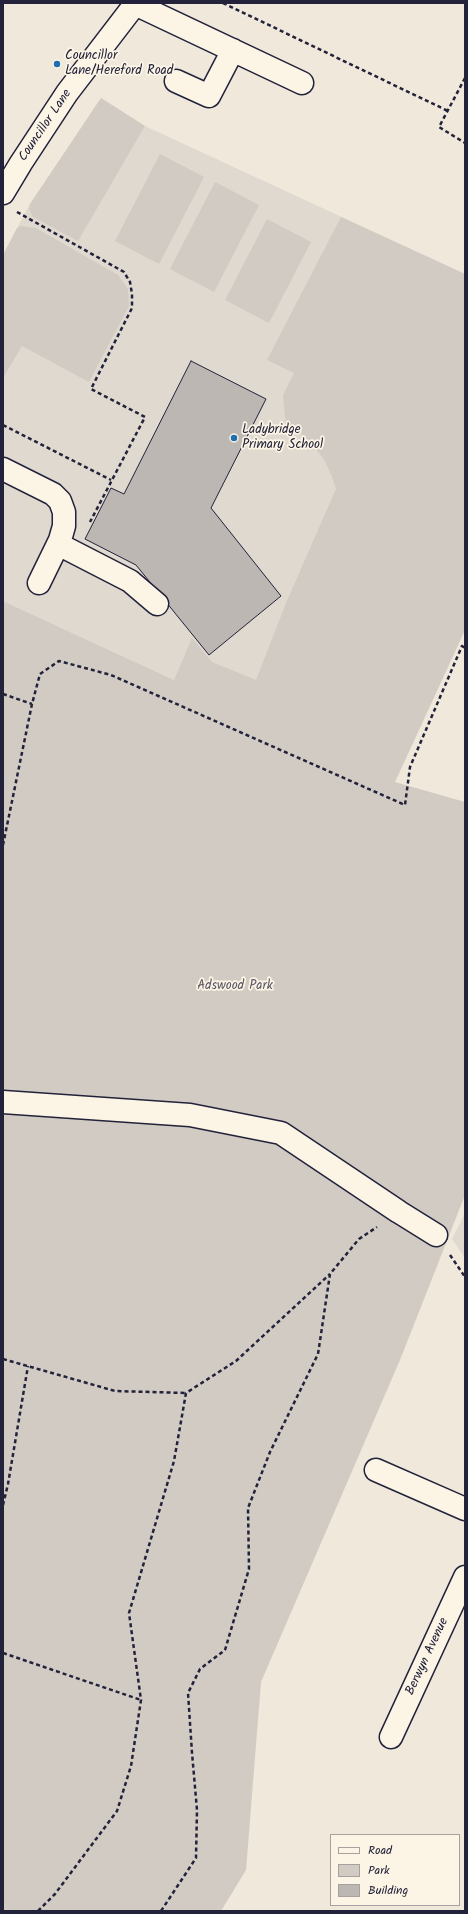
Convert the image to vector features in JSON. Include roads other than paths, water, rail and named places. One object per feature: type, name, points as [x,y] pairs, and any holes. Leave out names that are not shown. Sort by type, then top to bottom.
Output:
[{"type":"street","points":[[136,4],[302,83]]},
{"type":"street","name":"Councillor Lane","points":[[9,202],[21,163],[67,93],[136,4]]},
{"type":"street","points":[[176,80],[209,96],[233,50]]},
{"type":"street","points":[[3,469],[53,494],[60,501],[64,512],[64,526],[58,544],[39,583]]},
{"type":"street","points":[[58,544],[130,581],[157,604]]},
{"type":"street","points":[[3,1102],[190,1115],[282,1133],[399,1212],[436,1235]]},
{"type":"street","points":[[376,1470],[465,1508]]},
{"type":"street","name":"Berwyn Avenue","points":[[391,1737],[465,1577]]},
{"type":"place","name":"Councillor Lane/Hereford Road","points":[[57,64]]},
{"type":"place","name":"Ladybridge Primary School","points":[[234,438]]},
{"type":"park label","name":"Adswood Park","points":[[235,987]]}]
